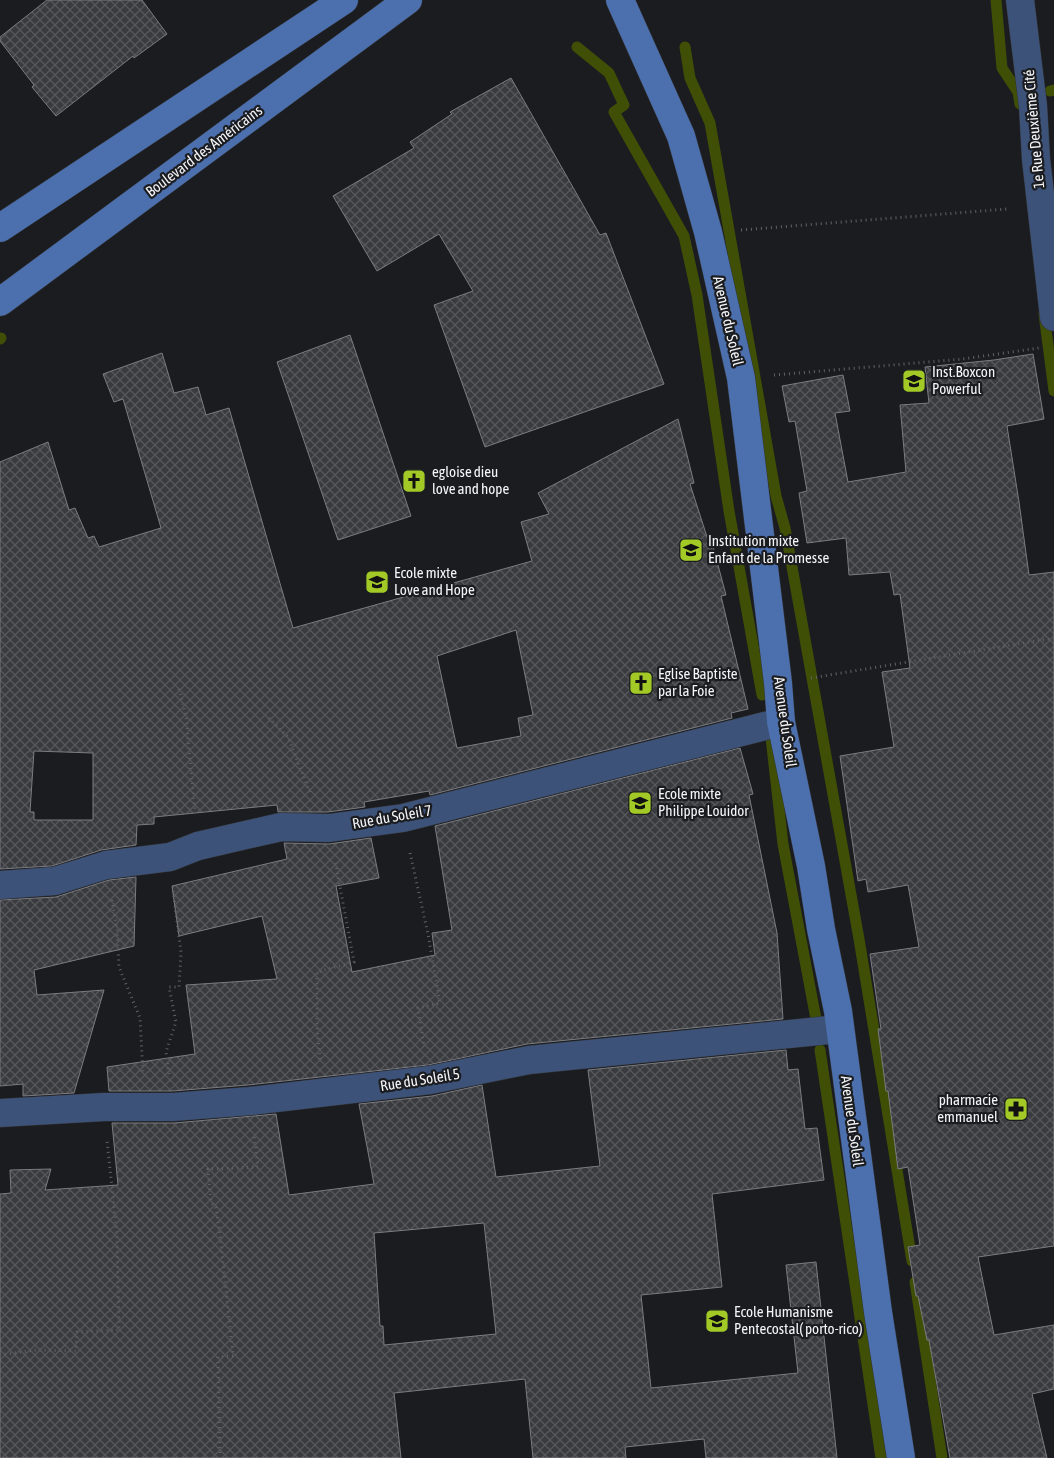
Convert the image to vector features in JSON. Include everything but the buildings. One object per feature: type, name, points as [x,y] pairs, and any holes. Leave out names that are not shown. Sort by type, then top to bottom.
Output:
[{"type":"main road","points":[[0,228],[344,0]]},
{"type":"main road","name":"Boulevard des Américains","points":[[0,302],[408,0]]},
{"type":"main road","name":"Avenue du Soleil","points":[[620,0],[681,136],[708,232],[741,378],[778,683],[781,722],[811,866],[821,929],[838,1011],[878,1312],[901,1458]]},
{"type":"street","name":"1e Rue Deuxième Cité","points":[[1020,0],[1033,106],[1036,159],[1054,317]]},
{"type":"street","name":"Rue du Soleil 7","points":[[0,885],[55,881],[106,865],[170,857],[198,846],[281,827],[326,827],[403,818],[781,722]]},
{"type":"street","name":"Rue du Soleil 5","points":[[0,1113],[104,1107],[174,1107],[250,1101],[430,1080],[529,1060],[839,1029]]},
{"type":"path","points":[[708,232],[1024,208],[1041,204]]},
{"type":"path","points":[[741,378],[963,359],[1045,347]]},
{"type":"path","points":[[778,683],[1054,638]]},
{"type":"path","points":[[179,688],[186,716],[198,846]]},
{"type":"path","points":[[269,718],[288,737],[326,827],[354,962],[317,972],[317,1027],[322,1093]]},
{"type":"path","points":[[403,818],[440,1003],[418,1008],[430,1080]]},
{"type":"path","points":[[170,857],[181,968],[179,987],[169,988],[176,1022],[166,1052],[174,1107]]},
{"type":"path","points":[[106,865],[117,929],[119,967],[140,1018],[144,1101],[141,1107]]},
{"type":"path","points":[[220,1458],[218,1357],[233,1356],[219,1226],[216,1208],[211,1202],[208,1169],[258,1167],[250,1101]]},
{"type":"path","points":[[0,1354],[36,1350],[76,1350],[77,1332],[119,1330],[117,1236],[104,1107]]},
{"type":"waterway","points":[[996,0],[1002,68],[1018,92],[1020,104]]},
{"type":"waterway","points":[[577,47],[609,73],[624,105],[614,112],[684,236],[697,295],[729,511],[762,695]]},
{"type":"waterway","points":[[685,47],[690,78],[710,123],[776,496],[785,528],[859,939],[912,1261]]},
{"type":"waterway","points":[[1050,91],[1054,90]]},
{"type":"waterway","points":[[1044,314],[1054,391]]},
{"type":"waterway","points":[[771,738],[783,844],[816,1019]]},
{"type":"waterway","points":[[820,1050],[881,1458]]},
{"type":"waterway","points":[[915,1282],[942,1458]]},
{"type":"place","name":"Inst.Boxcon Powerful","points":[[914,381]]},
{"type":"place","name":"egloise dieu love and hope","points":[[414,481]]},
{"type":"place","name":"Institution mixte Enfant de la Promesse","points":[[691,550]]},
{"type":"place","name":"Ecole mixte Love and Hope","points":[[377,582]]},
{"type":"place","name":"Eglise Baptiste par la Foie","points":[[641,683]]},
{"type":"place","name":"Ecole mixte Philippe Louidor","points":[[640,803]]},
{"type":"place","name":"pharmacie emmanuel","points":[[1016,1109]]},
{"type":"place","name":"Ecole Humanisme Pentecostal( porto-rico)","points":[[717,1321]]}]
